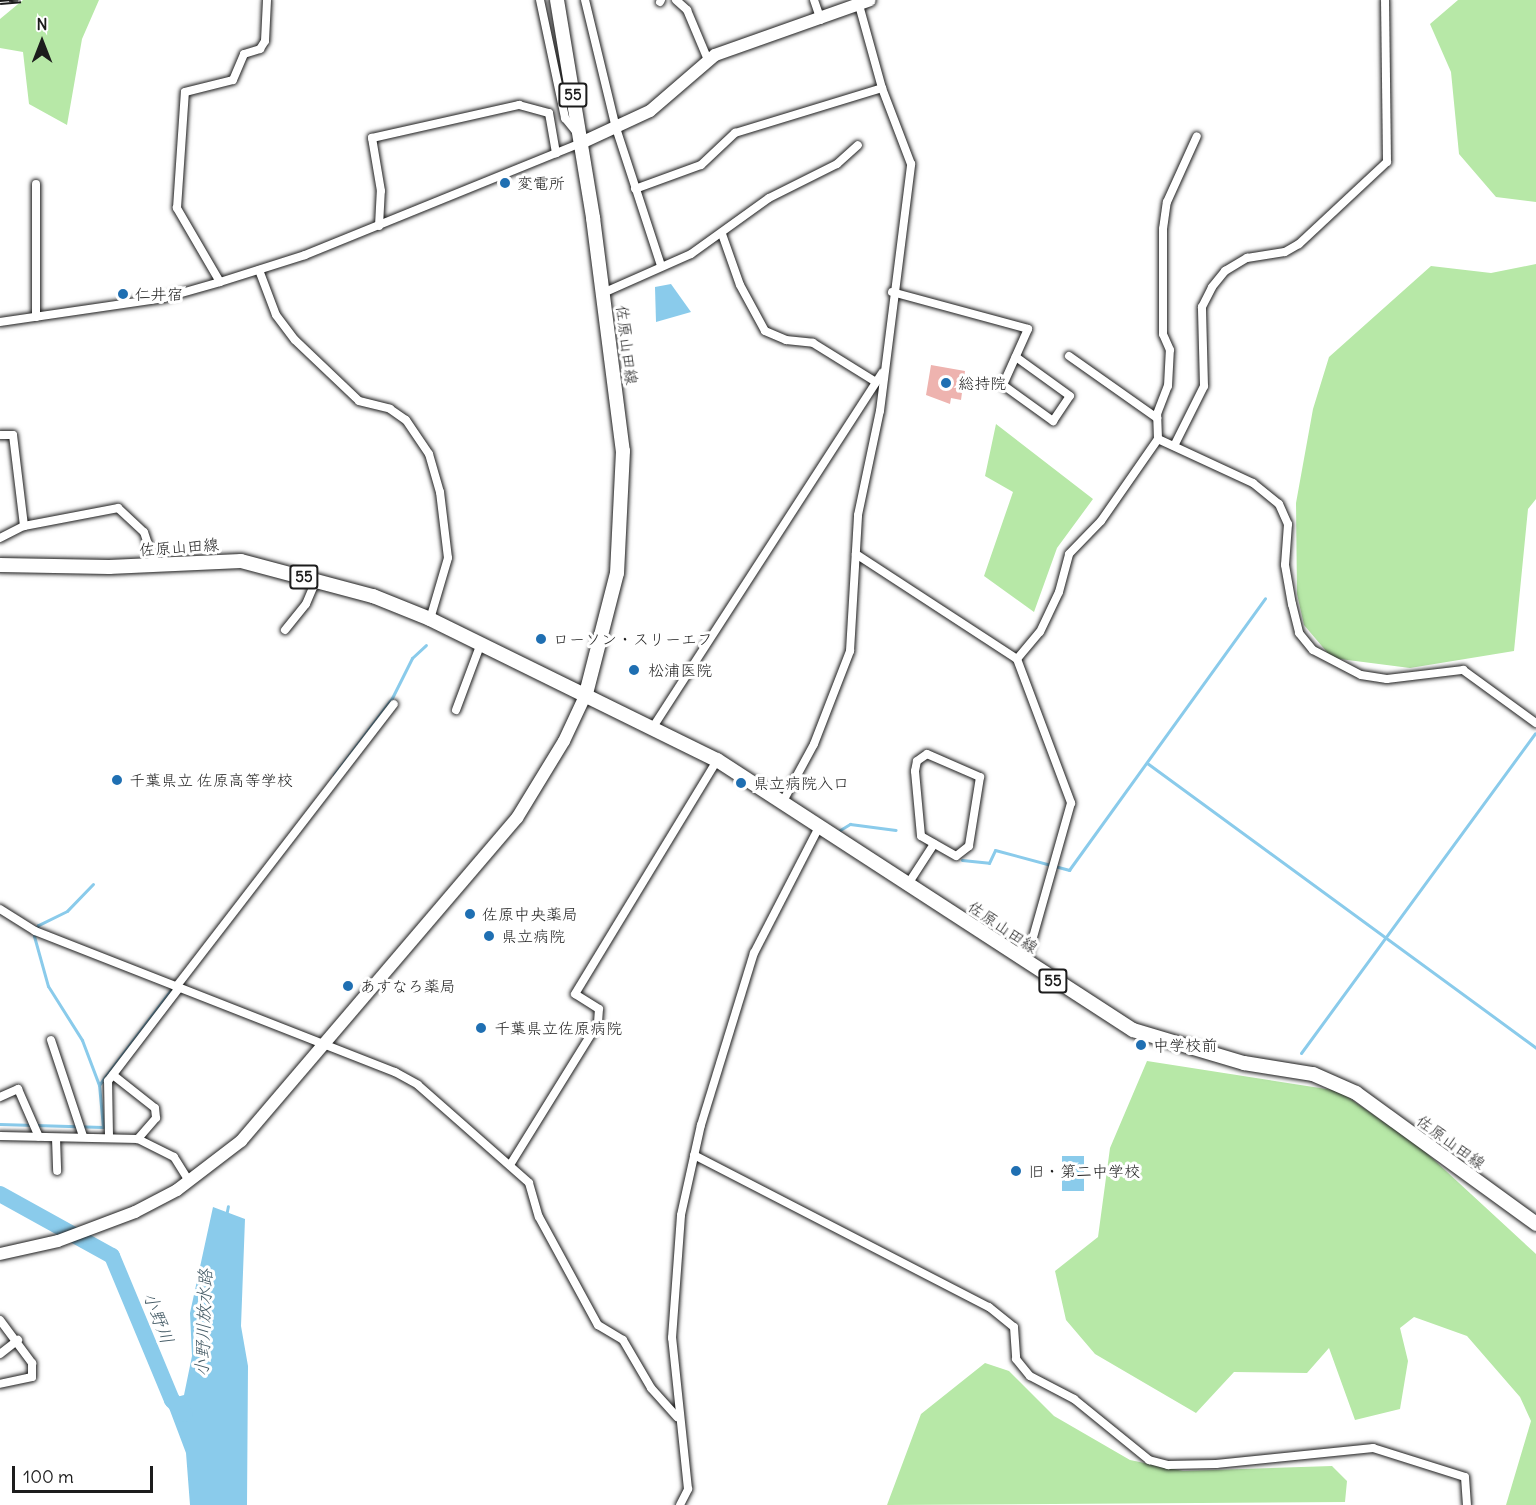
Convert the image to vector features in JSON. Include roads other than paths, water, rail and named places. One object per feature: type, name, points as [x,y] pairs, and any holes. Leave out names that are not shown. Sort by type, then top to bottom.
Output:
[{"type":"main road","name":"佐原山田線","points":[[556,0],[566,47],[622,438],[624,506],[606,631],[586,694]]},
{"type":"main road","name":"佐原山田線","points":[[0,565],[155,565],[241,561],[316,581],[430,619],[717,760],[1026,963],[1133,1030],[1244,1063],[1333,1081],[1536,1224]]},
{"type":"street","points":[[220,282],[177,208],[185,92],[233,80],[244,54],[260,49],[265,41],[267,0]]},
{"type":"street","points":[[540,0],[565,118],[580,140]]},
{"type":"street","points":[[585,0],[616,128],[661,266]]},
{"type":"street","points":[[676,0],[687,10],[708,60]]},
{"type":"street","points":[[814,0],[821,20]]},
{"type":"street","points":[[1174,446],[1204,386],[1202,307],[1212,287],[1225,271],[1247,258],[1285,252],[1299,244],[1387,162],[1385,0]]},
{"type":"street","points":[[0,322],[164,298],[259,270],[379,226],[556,153],[580,140],[616,128],[650,111],[708,60],[821,20],[864,2],[882,88],[911,164],[892,292],[884,370],[856,554],[844,676],[782,803]]},
{"type":"street","points":[[635,189],[701,165],[735,133],[882,88]]},
{"type":"street","points":[[379,226],[381,191],[372,138],[519,105],[549,113],[556,153]]},
{"type":"street","points":[[1017,659],[1044,625],[1059,592],[1069,554],[1101,521],[1158,439],[1157,418],[1168,386],[1170,350],[1163,334],[1163,229],[1167,202],[1197,136]]},
{"type":"street","points":[[603,293],[722,234],[769,198],[827,170],[858,145]]},
{"type":"street","points":[[36,184],[36,317]]},
{"type":"street","points":[[722,234],[740,285],[765,331],[786,340],[813,343],[876,382]]},
{"type":"street","points":[[259,270],[276,315],[296,340],[359,401],[390,410],[406,420],[429,454],[440,492],[448,558],[430,619]]},
{"type":"street","points":[[892,292],[1028,329],[1003,385],[1053,421],[1070,396],[1016,357]]},
{"type":"street","points":[[1069,356],[1157,418]]},
{"type":"street","points":[[653,727],[884,370]]},
{"type":"street","points":[[0,435],[13,435],[24,526]]},
{"type":"street","points":[[1158,439],[1253,483],[1280,504],[1288,524],[1285,565],[1292,604],[1299,633],[1313,650],[1361,675],[1387,679],[1463,670],[1536,723]]},
{"type":"street","points":[[0,538],[24,526],[101,509],[124,509],[147,538],[155,565]]},
{"type":"street","points":[[856,554],[1017,659],[1071,803],[1026,963]]},
{"type":"street","points":[[285,630],[316,581]]},
{"type":"street","points":[[456,710],[481,643]]},
{"type":"street","points":[[0,1254],[58,1241],[99,1227],[189,1181],[247,1135],[326,1046],[517,818],[564,741],[586,694]]},
{"type":"street","points":[[109,1136],[108,1081],[176,987],[394,704]]},
{"type":"street","points":[[927,754],[980,777],[969,846],[956,856],[934,844],[921,836],[918,813],[915,771],[917,761],[927,754]]},
{"type":"street","points":[[510,1165],[598,1023],[599,1009],[575,994],[717,760]]},
{"type":"street","points":[[680,1505],[688,1489],[677,1417],[672,1338],[675,1243],[694,1155],[754,953],[819,827]]},
{"type":"street","points":[[908,884],[934,844]]},
{"type":"street","points":[[1,906],[37,932],[326,1046],[418,1085],[485,1149],[510,1165],[529,1184],[538,1217],[598,1325],[623,1340],[651,1388],[677,1417]]},
{"type":"street","points":[[51,1040],[82,1136]]},
{"type":"street","points":[[113,1075],[155,1108],[156,1118],[138,1139]]},
{"type":"street","points":[[0,1097],[18,1089],[39,1137]]},
{"type":"street","points":[[0,1136],[56,1138],[109,1136],[138,1139],[174,1157],[189,1181]]},
{"type":"street","points":[[56,1138],[57,1171]]},
{"type":"street","points":[[694,1155],[989,1307],[1014,1327],[1017,1359],[1030,1376],[1074,1399],[1149,1460],[1168,1465],[1216,1464],[1373,1448],[1465,1477],[1467,1505]]},
{"type":"street","points":[[0,1320],[18,1340],[32,1363],[32,1377],[0,1384]]},
{"type":"street","points":[[0,1354],[18,1340]]},
{"type":"water","points":[[671,284],[691,312],[656,322],[655,287]]},
{"type":"water","points":[[1062,1156],[1084,1156],[1084,1191],[1062,1191]]},
{"type":"water","points":[[213,1207],[245,1219],[241,1326],[248,1366],[247,1505],[190,1505],[186,1453],[166,1400],[184,1395],[192,1356],[190,1313]]},
{"type":"waterway","points":[[962,860],[989,863],[995,850],[1069,870],[1265,598]]},
{"type":"waterway","points":[[334,775],[392,698],[412,658],[426,645]]},
{"type":"waterway","points":[[1301,1053],[1535,733]]},
{"type":"waterway","points":[[1147,763],[1536,1048]]},
{"type":"waterway","points":[[840,830],[850,824],[896,830]]},
{"type":"waterway","points":[[93,884],[67,911],[38,925],[34,936],[48,986],[82,1040],[99,1085]]},
{"type":"waterway","points":[[0,1124],[103,1127],[99,1085],[174,986]]},
{"type":"waterway","name":"小野川","points":[[0,1194],[112,1256],[172,1400],[185,1414]]},
{"type":"waterway","name":"小野川放水路","points":[[226,1216],[228,1206]]},
{"type":"railway","points":[[0,2],[21,0]]},
{"type":"place","name":"変電所","points":[[505,183]]},
{"type":"place","name":"仁井宿","points":[[123,294]]},
{"type":"place","name":"総持院","points":[[946,383]]},
{"type":"place","name":"ローソン・スリーエフ","points":[[541,639]]},
{"type":"place","name":"松浦医院","points":[[634,670]]},
{"type":"place","name":"千葉県立 佐原高等学校","points":[[117,780]]},
{"type":"place","name":"県立病院入口","points":[[741,783]]},
{"type":"place","name":"佐原中央薬局","points":[[470,914]]},
{"type":"place","name":"県立病院","points":[[489,936]]},
{"type":"place","name":"あすなろ薬局","points":[[348,986]]},
{"type":"place","name":"千葉県立佐原病院","points":[[481,1028]]},
{"type":"place","name":"中学校前","points":[[1141,1045]]},
{"type":"place","name":"旧・第二中学校","points":[[1016,1171]]}]
